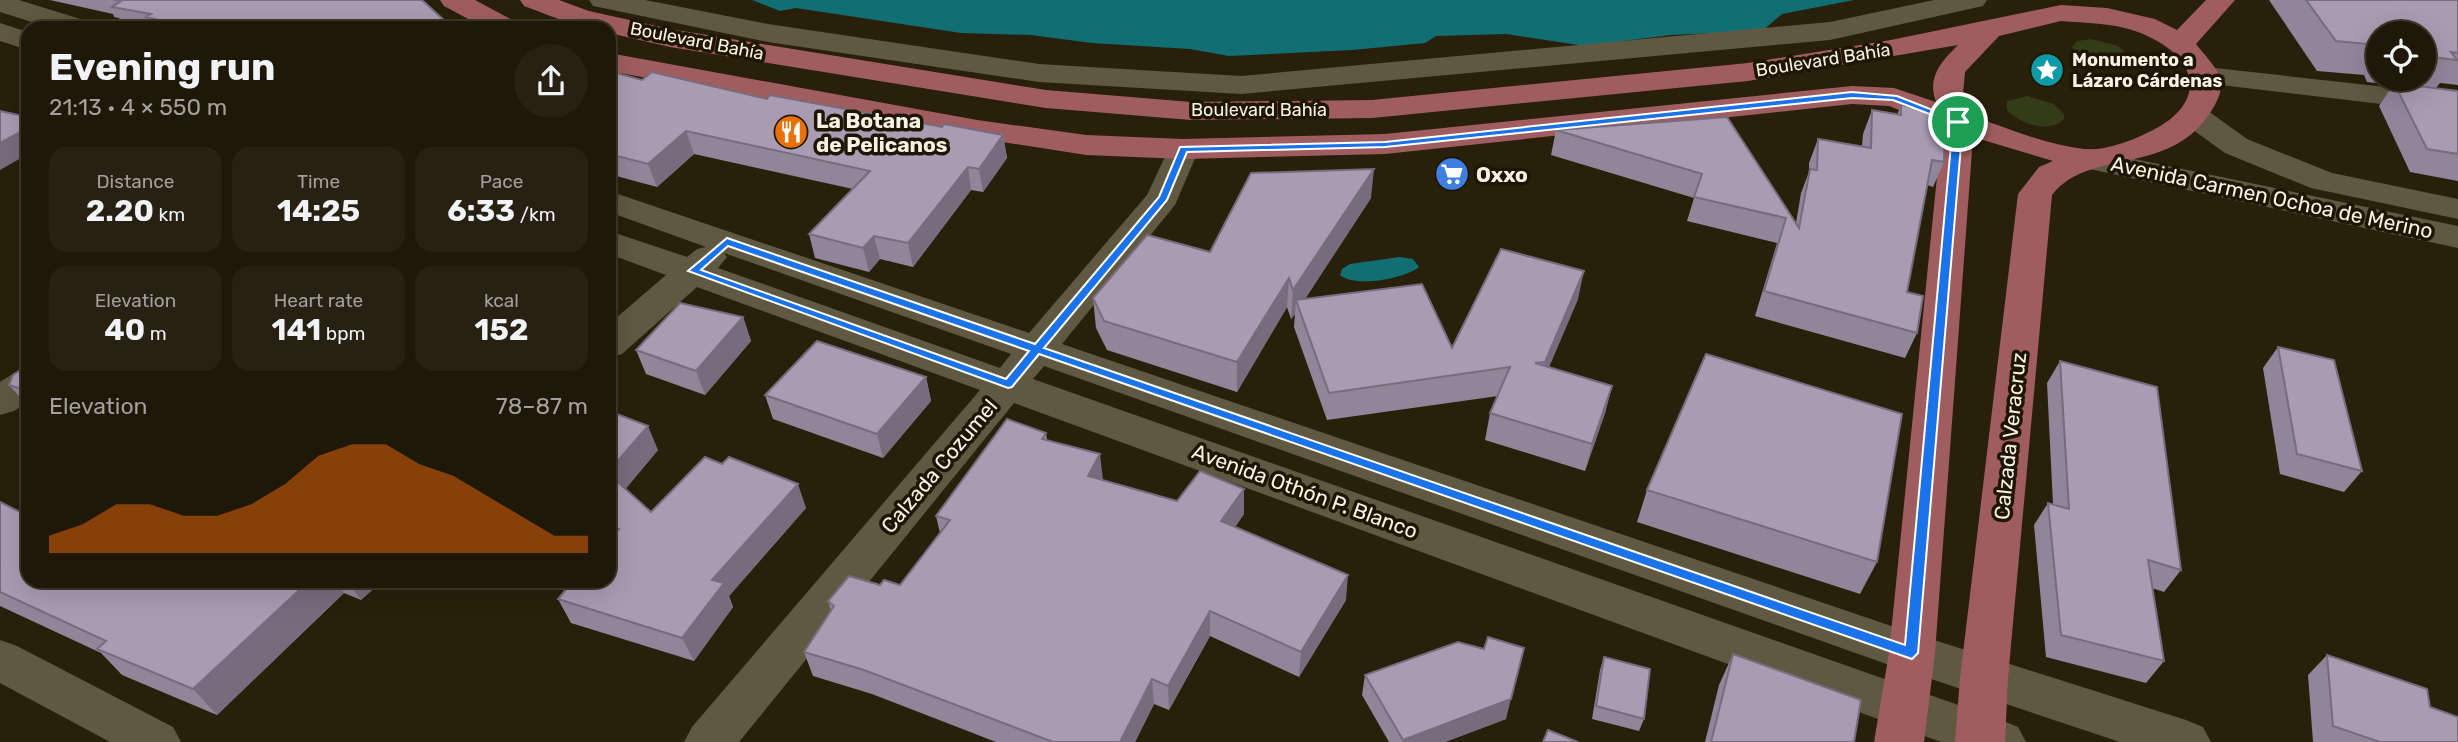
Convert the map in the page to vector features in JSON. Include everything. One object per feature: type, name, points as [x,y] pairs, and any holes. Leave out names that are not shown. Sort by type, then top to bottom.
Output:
[{"type":"main road","points":[[454,0],[493,21]]},
{"type":"main road","name":"Boulevard Bahía","points":[[534,0],[606,21]]},
{"type":"main road","points":[[2061,13],[2103,0]]},
{"type":"main road","points":[[2181,43],[2221,0]]},
{"type":"main road","points":[[2061,13],[2107,16],[2145,25],[2181,43],[2206,76],[2206,95],[2193,116],[2170,135],[2135,151],[2086,159]]},
{"type":"main road","name":"Boulevard Bahía","points":[[616,24],[670,38],[1046,99],[1191,111],[1372,109],[1748,72],[1891,49],[2061,13]]},
{"type":"main road","points":[[1901,725],[1912,653],[1958,122],[1948,94],[1950,70],[1989,30]]},
{"type":"main road","name":"Boulevard Bahía","points":[[616,63],[977,129],[1086,145],[1183,149],[1385,144],[1852,95],[1894,97],[2040,149],[2086,159]]},
{"type":"main road","name":"Calzada Veracruz","points":[[1987,740],[1984,678],[2035,194],[2051,174],[2086,159]]},
{"type":"street","points":[[583,15],[768,33],[1039,73],[1241,85],[1830,31],[1973,0]]},
{"type":"street","points":[[0,3],[58,21]]},
{"type":"street","points":[[0,32],[21,39]]},
{"type":"street","points":[[2206,76],[2458,104]]},
{"type":"street","name":"Avenida Carmen Ochoa de Merino","points":[[2193,116],[2236,145],[2323,181],[2458,208]]},
{"type":"street","name":"Calzada Cozumel","points":[[709,742],[1163,198],[1183,149]]},
{"type":"street","name":"Avenida Carmen Ochoa de Merino","points":[[2086,159],[2458,237]]},
{"type":"street","points":[[616,203],[1984,678],[2186,742]]},
{"type":"street","points":[[616,339],[727,242]]},
{"type":"street","name":"Avenida Othón P. Blanco","points":[[616,244],[1008,384],[1901,725],[1987,740]]},
{"type":"street","points":[[0,401],[21,388]]},
{"type":"street","points":[[0,660],[156,742]]},
{"type":"green space","points":[[2091,39],[2118,46],[2128,55],[2128,59],[2115,66],[2107,66],[2082,58],[2072,47],[2077,41]]},
{"type":"green space","points":[[2027,96],[2054,104],[2064,114],[2064,119],[2051,126],[2035,125],[2019,119],[2007,110],[2007,101]]},
{"type":"water","points":[[752,0],[1854,0],[1782,14],[1762,31],[1671,35],[1585,46],[1506,34],[1436,36],[1425,43],[1352,50],[1229,56],[1190,49],[1092,43],[1031,35],[961,33],[796,8],[780,11]]},
{"type":"water","points":[[1399,257],[1413,259],[1419,267],[1402,275],[1380,280],[1357,281],[1340,275],[1342,269],[1350,264]]},
{"type":"building","points":[[114,0],[422,0],[445,21],[163,21],[146,17],[151,14],[112,7],[121,1]]},
{"type":"building","points":[[2306,0],[2458,0],[2458,53],[2451,52],[2457,60],[2436,57],[2436,21],[2366,21],[2366,44],[2336,41]]},
{"type":"building","points":[[652,72],[767,99],[770,95],[942,127],[944,124],[1003,135],[979,169],[968,167],[908,243],[874,236],[863,248],[809,234],[870,171],[686,131],[648,164],[616,156],[616,73],[642,80]]},
{"type":"building","points":[[2436,88],[2458,91],[2458,154],[2427,149],[2398,91],[2436,91]]},
{"type":"building","points":[[1901,105],[1945,113],[1944,162],[1932,160],[1907,292],[1923,296],[1917,333],[1764,291],[1786,218],[1694,197],[1702,174],[1556,130],[1727,117],[1799,228],[1810,169],[1817,170],[1818,139],[1871,148],[1872,110],[1901,115]]},
{"type":"building","points":[[0,111],[21,116],[21,132],[0,143]]},
{"type":"building","points":[[1374,169],[1293,290],[1289,278],[1237,362],[1104,321],[1093,298],[1147,235],[1210,252],[1251,173]]},
{"type":"building","points":[[1501,249],[1584,271],[1545,362],[1535,363],[1612,386],[1592,444],[1490,413],[1510,367],[1329,393],[1296,300],[1422,284],[1452,348]]},
{"type":"building","points":[[680,303],[743,317],[696,371],[636,350]]},
{"type":"building","points":[[817,341],[926,377],[877,434],[765,395]]},
{"type":"building","points":[[2278,347],[2334,360],[2362,471],[2297,454]]},
{"type":"building","points":[[1706,354],[1902,414],[1877,562],[1647,490]]},
{"type":"building","points":[[2060,361],[2157,387],[2181,570],[2148,560],[2164,661],[2061,635],[2048,503],[2069,509]]},
{"type":"building","points":[[21,370],[21,389],[9,385],[13,375]]},
{"type":"building","points":[[616,414],[648,426],[616,463]]},
{"type":"building","points":[[1007,419],[1046,433],[1042,439],[1100,454],[1088,476],[1177,501],[1200,471],[1244,489],[1221,521],[1348,575],[1301,652],[1210,611],[1168,686],[1152,679],[1120,742],[1053,742],[864,670],[804,652],[834,606],[828,601],[849,576],[880,585],[884,580],[900,585],[950,520],[936,516]]},
{"type":"building","points":[[705,457],[722,464],[729,457],[798,484],[712,580],[724,583],[682,638],[558,599],[567,588],[616,588],[616,532],[619,529],[616,528],[616,480],[651,512]]},
{"type":"building","points":[[0,502],[21,512],[21,588],[301,588],[193,689],[97,649],[106,641],[0,592]]},
{"type":"building","points":[[1488,637],[1524,648],[1511,699],[1403,740],[1365,675],[1458,642],[1484,649]]},
{"type":"building","points":[[1733,654],[1861,700],[1854,742],[1711,742]]},
{"type":"building","points":[[2327,655],[2427,689],[2430,707],[2458,717],[2458,742],[2380,742],[2333,726]]},
{"type":"building","points":[[1604,657],[1650,669],[1644,719],[1596,706]]},
{"type":"building","points":[[1548,730],[1578,742],[1543,742]]},
{"type":"place","name":"Monumento a Lázaro Cárdenas","points":[[2047,70]]},
{"type":"place","name":"La Botana de Pelicanos","points":[[791,132]]},
{"type":"place","name":"Oxxo","points":[[1452,174]]},
{"type":"route","points":[[1958,122],[1894,97],[1852,95],[1385,144],[1183,149],[1163,198],[1037,349],[727,242],[693,271],[1008,384],[1037,349],[1912,653],[1957,158],[1958,122]]}]
